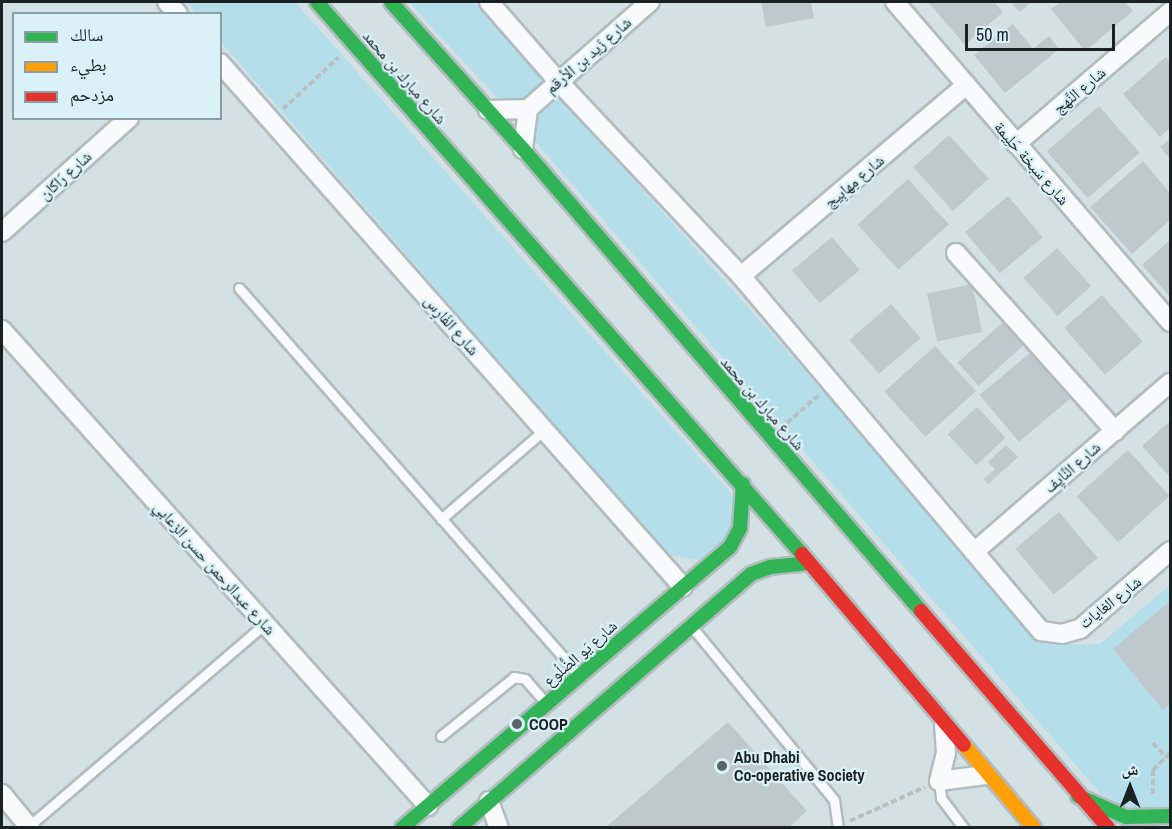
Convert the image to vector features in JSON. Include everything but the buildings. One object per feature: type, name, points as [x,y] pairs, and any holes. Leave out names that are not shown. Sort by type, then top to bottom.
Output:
[{"type":"main road","name":"شارع مبارك بن محمد","points":[[317,2],[743,484],[986,775],[1034,828]]},
{"type":"main road","name":"شارع مبارك بن محمد","points":[[391,2],[523,149],[1108,828]]},
{"type":"main road","name":"شارع يَو الضُّلُوع","points":[[402,828],[683,587],[735,538],[742,517],[743,484]]},
{"type":"main road","points":[[459,828],[760,569],[809,563]]},
{"type":"main road","points":[[1078,795],[1126,817],[1170,816]]},
{"type":"street","points":[[489,2],[557,80],[741,276],[974,552]]},
{"type":"street","name":"شارع زَيد بن الأرقم","points":[[528,109],[557,80],[650,2]]},
{"type":"street","name":"شارع سَبخة حَلِيمة","points":[[895,2],[1170,322]]},
{"type":"street","name":"شارع النَّهج","points":[[1016,144],[1170,12]]},
{"type":"street","name":"شارع الفَارِس","points":[[222,65],[683,587]]},
{"type":"street","name":"شارع مِهابِيج","points":[[741,276],[966,85]]},
{"type":"street","points":[[488,110],[528,109],[523,149]]},
{"type":"street","name":"شارع رَاكان","points":[[2,232],[127,120]]},
{"type":"street","points":[[956,253],[1115,430]]},
{"type":"street","name":"شارع عبدالرحمن حسن الزعابي","points":[[2,330],[428,806]]},
{"type":"street","name":"شارع النَّايِف","points":[[974,552],[1170,383]]},
{"type":"street","name":"شارع الغايات","points":[[974,552],[1041,631],[1062,634],[1080,629],[1170,551]]},
{"type":"street","points":[[944,725],[946,753],[939,781],[986,775]]},
{"type":"street","points":[[2,794],[30,827]]},
{"type":"street","points":[[489,801],[499,828]]},
{"type":"lane","points":[[239,288],[579,676]]},
{"type":"lane","points":[[441,519],[544,429]]},
{"type":"lane","points":[[30,827],[265,624]]},
{"type":"lane","points":[[691,626],[834,800],[838,827]]},
{"type":"lane","points":[[441,736],[514,677],[525,679],[547,704]]},
{"type":"lane","points":[[939,781],[941,798],[964,828]]},
{"type":"path","points":[[271,120],[354,44]]},
{"type":"path","points":[[771,437],[832,383]]},
{"type":"path","points":[[1153,743],[1166,757]]},
{"type":"path","points":[[1153,800],[1153,770],[1170,753]]},
{"type":"path","points":[[838,827],[939,781]]},
{"type":"shaded area","points":[[186,2],[295,2],[733,496],[735,519],[721,542],[699,560],[668,555],[222,43],[222,12],[195,12]]},
{"type":"shaded area","points":[[409,2],[474,2],[1051,645],[1100,644],[1170,585],[1170,807],[1132,810],[1101,794],[508,110]]},
{"type":"traffic: fast","points":[[317,2],[802,554]]},
{"type":"traffic: fast","points":[[391,2],[523,149],[921,611]]},
{"type":"traffic: fast","points":[[402,828],[730,547],[740,528],[743,484]]},
{"type":"traffic: fast","points":[[459,828],[751,574],[770,567],[809,563]]},
{"type":"traffic: fast","points":[[1078,796],[1126,817],[1170,816]]},
{"type":"traffic: slow","points":[[964,745],[1034,828]]},
{"type":"traffic: jam","points":[[802,554],[964,745]]},
{"type":"traffic: jam","points":[[921,611],[1108,828]]},
{"type":"place","name":"COOP","points":[[517,724]]},
{"type":"place","name":"Abu Dhabi Co-operative Society","points":[[722,766]]}]
